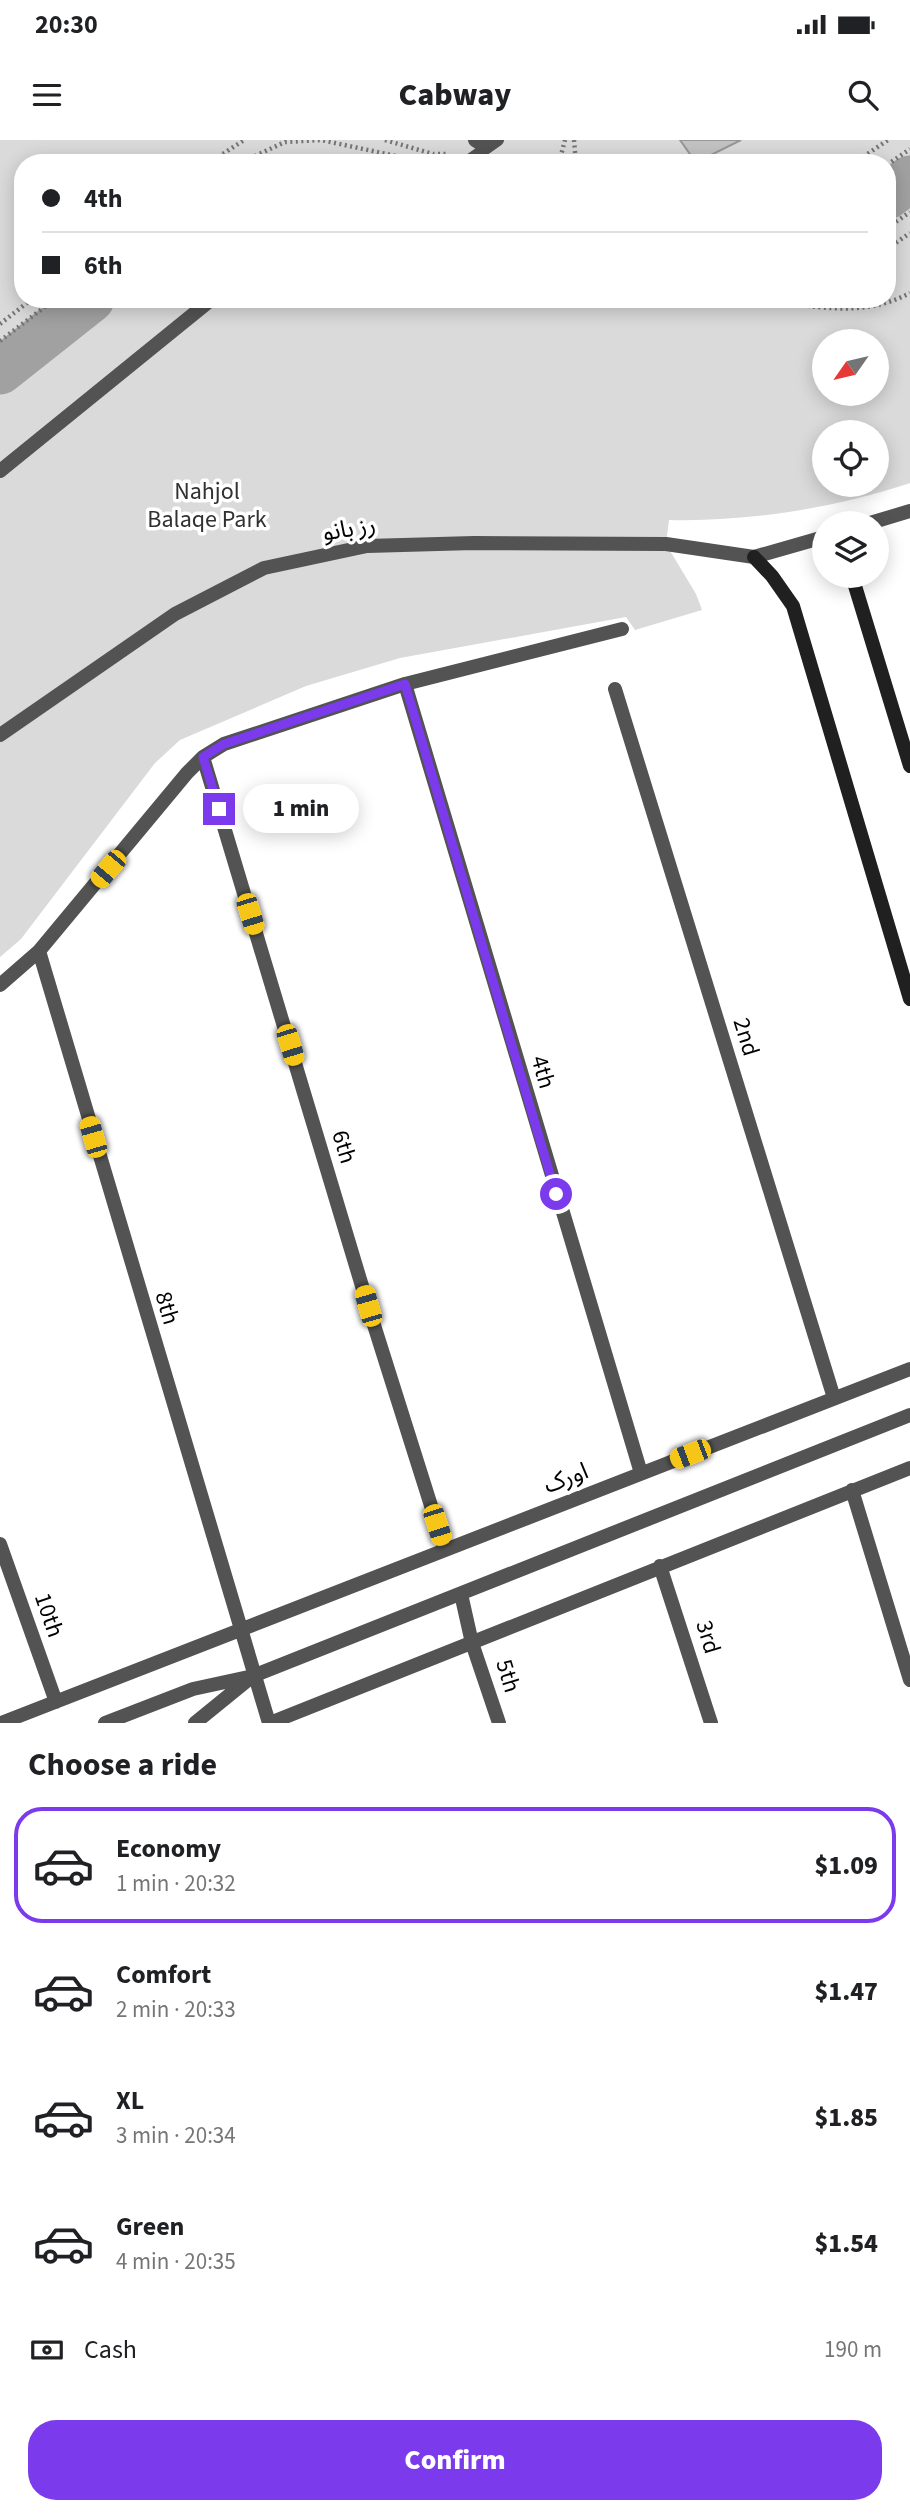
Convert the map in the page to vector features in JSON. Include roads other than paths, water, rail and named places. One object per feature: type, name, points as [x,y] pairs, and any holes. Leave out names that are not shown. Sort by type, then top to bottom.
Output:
[{"type":"main road","points":[[754,557],[772,576],[793,606],[910,999]]},
{"type":"main road","points":[[856,588],[910,766]]},
{"type":"street","points":[[0,471],[201,308]]},
{"type":"street","points":[[889,517],[910,511]]},
{"type":"street","points":[[754,557],[812,540]]},
{"type":"street","name":"رز بانو","points":[[0,735],[174,614],[264,568],[367,546],[474,542],[666,544],[754,557]]},
{"type":"street","points":[[0,985],[39,951],[203,757],[224,744],[405,684],[622,629]]},
{"type":"street","name":"4th","points":[[405,684],[641,1473]]},
{"type":"street","name":"2nd","points":[[615,689],[834,1398]]},
{"type":"street","name":"6th","points":[[203,757],[368,1306],[445,1550]]},
{"type":"street","name":"8th","points":[[39,951],[239,1630],[269,1723]]},
{"type":"street","name":"اورک","points":[[1,1723],[910,1369]]},
{"type":"street","points":[[105,1723],[193,1689],[253,1676],[910,1415]]},
{"type":"street","points":[[269,1723],[910,1468]]},
{"type":"street","points":[[852,1490],[910,1680]]},
{"type":"street","name":"10th","points":[[0,1544],[56,1702]]},
{"type":"street","name":"3rd","points":[[660,1566],[669,1586],[711,1723]]},
{"type":"street","name":"5th","points":[[461,1594],[472,1643],[478,1654],[499,1723]]},
{"type":"street","points":[[195,1723],[253,1676]]},
{"type":"waterway","points":[[896,189],[910,179]]},
{"type":"waterway","points":[[0,371],[80,308]]},
{"type":"park label","name":"Nahjol Balaqe Park","points":[[207,505]]}]
